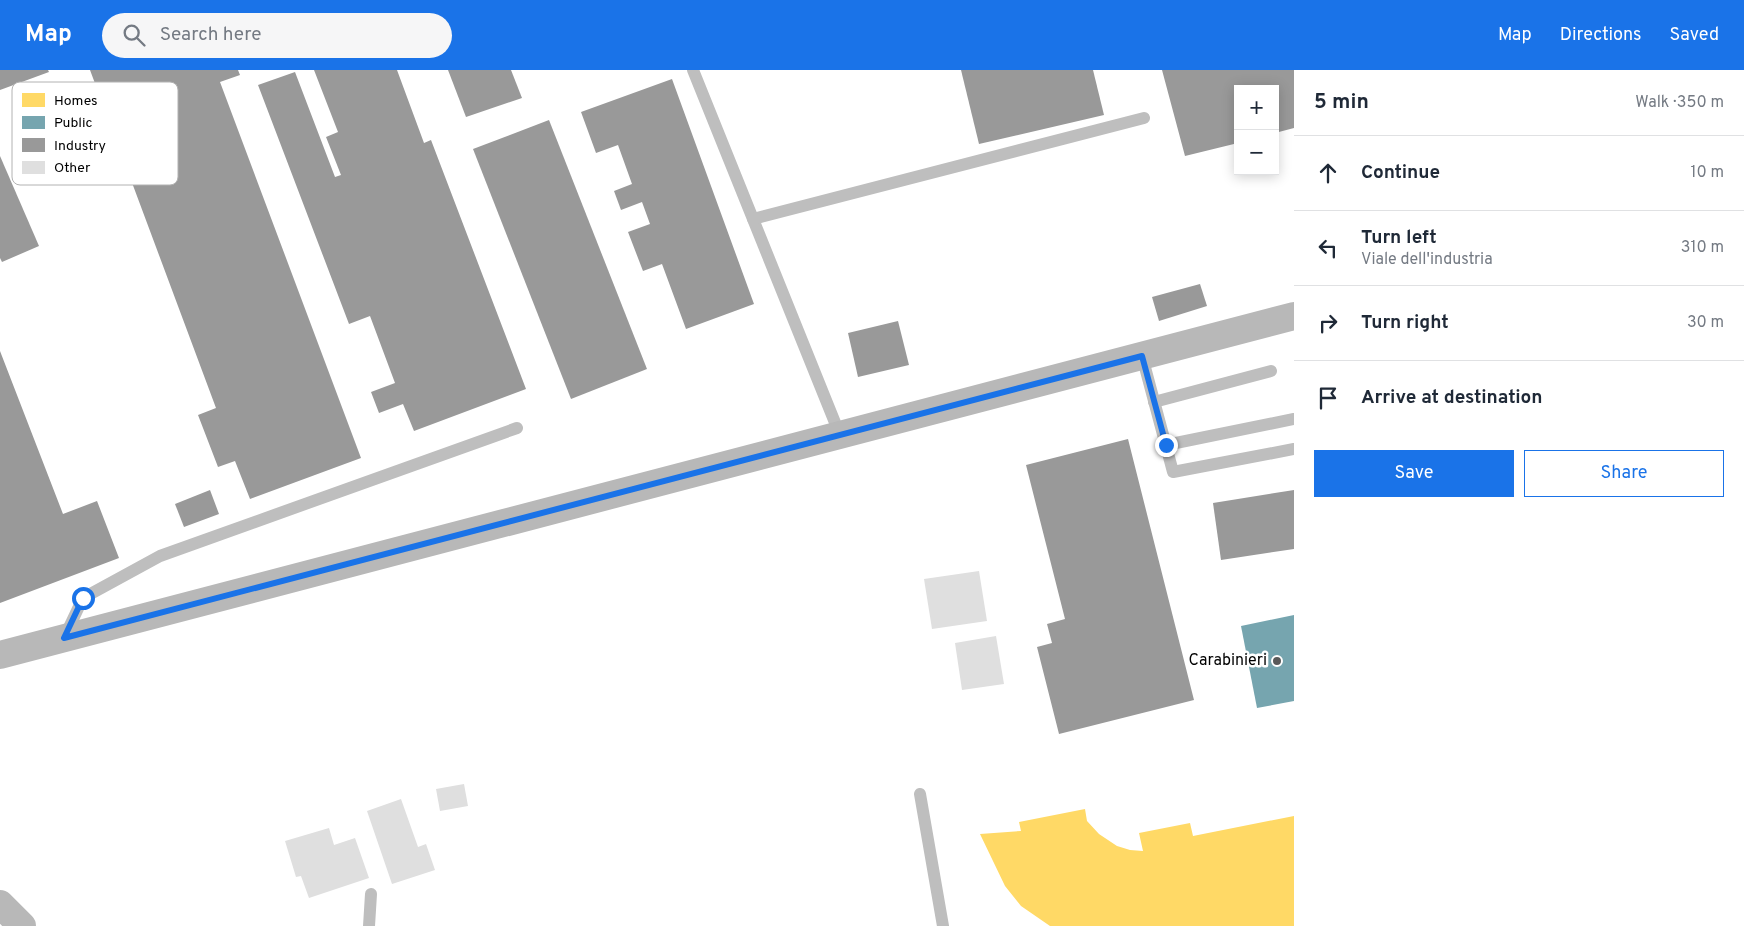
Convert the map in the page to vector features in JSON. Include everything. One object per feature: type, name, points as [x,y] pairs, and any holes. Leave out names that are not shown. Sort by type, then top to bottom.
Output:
[{"type":"street","points":[[0,655],[1294,316]]},
{"type":"street","points":[[0,904],[22,926]]},
{"type":"lane","points":[[693,70],[840,435]]},
{"type":"lane","points":[[753,219],[1144,118]]},
{"type":"lane","points":[[1142,356],[1173,472],[1294,449]]},
{"type":"lane","points":[[1154,402],[1271,371]]},
{"type":"lane","points":[[1166,445],[1294,419]]},
{"type":"lane","points":[[64,638],[83,598],[160,556],[517,428]]},
{"type":"lane","points":[[920,794],[943,926]]},
{"type":"lane","points":[[369,926],[370,894]]},
{"type":"building: Homes","points":[[1085,809],[1087,821],[1099,834],[1117,846],[1143,851],[1139,833],[1190,823],[1193,836],[1294,816],[1294,926],[1050,926],[1021,906],[1005,886],[980,834],[1021,831],[1019,822]]},
{"type":"building: Public","points":[[1294,615],[1294,701],[1257,708],[1241,626]]},
{"type":"building: Industry","points":[[0,70],[48,70],[49,72],[22,82],[12,82],[12,86],[0,90]]},
{"type":"building: Industry","points":[[90,70],[238,70],[240,75],[220,82],[361,458],[250,499],[235,461],[218,467],[198,415],[216,408],[133,185],[178,185],[178,82],[94,82]]},
{"type":"building: Industry","points":[[314,70],[397,70],[424,143],[431,140],[526,389],[414,431],[403,404],[379,413],[371,392],[395,383],[370,316],[349,324],[258,85],[295,72],[335,177],[341,175],[326,137],[338,132]]},
{"type":"building: Industry","points":[[448,70],[511,70],[522,98],[466,117]]},
{"type":"building: Industry","points":[[961,70],[1093,70],[1104,115],[979,144]]},
{"type":"building: Industry","points":[[1162,70],[1294,70],[1294,128],[1279,132],[1279,85],[1234,85],[1234,144],[1185,156]]},
{"type":"building: Industry","points":[[672,79],[754,304],[686,329],[662,264],[643,271],[628,232],[650,224],[642,202],[621,210],[614,191],[632,184],[618,145],[596,153],[581,112]]},
{"type":"building: Industry","points":[[549,120],[647,369],[571,399],[473,149]]},
{"type":"building: Industry","points":[[0,156],[39,246],[2,262],[0,258]]},
{"type":"building: Industry","points":[[1200,284],[1207,306],[1159,321],[1152,297]]},
{"type":"building: Industry","points":[[898,321],[909,365],[858,377],[848,333]]},
{"type":"building: Industry","points":[[0,351],[63,514],[97,501],[119,558],[0,603]]},
{"type":"building: Industry","points":[[1128,439],[1194,700],[1059,734],[1037,647],[1052,643],[1047,624],[1065,619],[1026,465]]},
{"type":"building: Industry","points":[[210,490],[219,514],[184,527],[175,504]]},
{"type":"building: Industry","points":[[1294,490],[1294,549],[1221,560],[1213,503]]},
{"type":"building: Other","points":[[979,571],[987,621],[932,629],[924,579]]},
{"type":"building: Other","points":[[996,636],[1004,684],[962,690],[955,643]]},
{"type":"building: Other","points":[[464,784],[468,806],[440,811],[436,789]]},
{"type":"building: Other","points":[[401,799],[418,847],[426,844],[435,870],[392,884],[367,811]]},
{"type":"building: Other","points":[[329,828],[334,845],[355,838],[369,878],[309,898],[301,876],[296,877],[285,841]]},
{"type":"place","name":"Carabinieri","points":[[1277,661]]},
{"type":"route","points":[[83,598],[64,638],[1142,356],[1166,445]]}]
